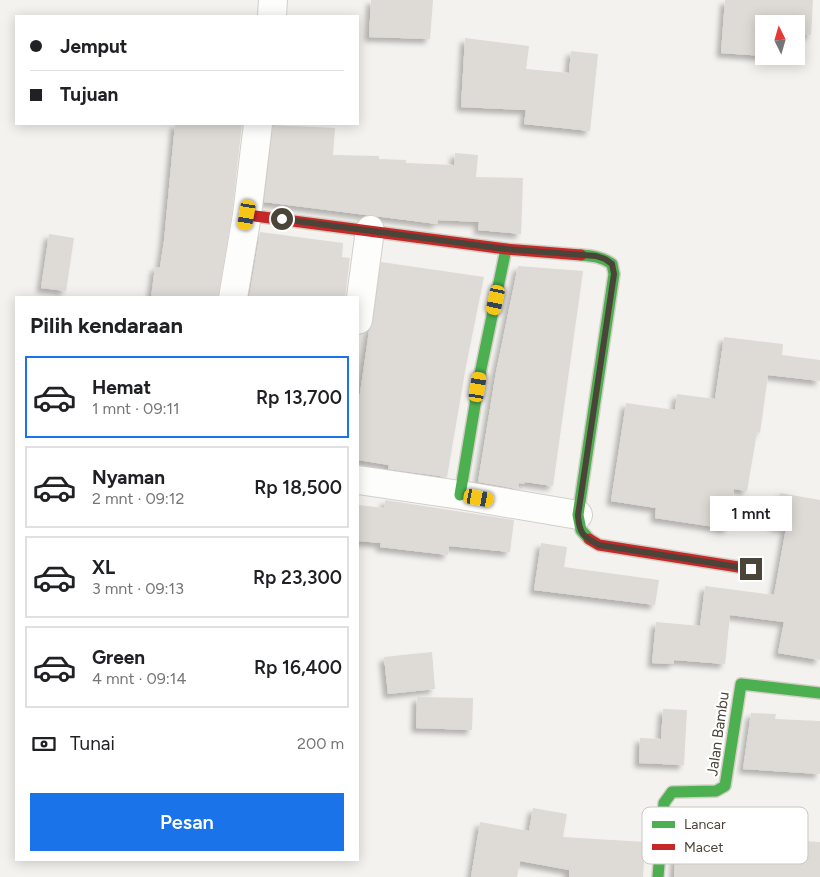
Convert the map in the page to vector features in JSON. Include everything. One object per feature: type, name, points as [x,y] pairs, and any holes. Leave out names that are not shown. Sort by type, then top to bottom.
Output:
[{"type":"street","points":[[272,15],[274,0]]},
{"type":"street","points":[[233,296],[247,215],[258,125]]},
{"type":"street","points":[[247,215],[506,249],[596,256],[605,259],[612,264],[614,274],[578,515],[579,527],[583,535],[599,545],[751,569]]},
{"type":"street","points":[[359,312],[370,230]]},
{"type":"street","points":[[460,495],[481,369],[506,249]]},
{"type":"street","points":[[359,480],[578,515]]},
{"type":"street","name":"Jalan Bambu","points":[[664,807],[667,797],[672,792],[716,791],[725,786],[741,684],[820,693]]},
{"type":"street","name":"Jalan Bambu","points":[[658,877],[659,864]]},
{"type":"building","points":[[371,0],[433,0],[430,39],[369,37]]},
{"type":"building","points":[[725,0],[813,0],[811,35],[805,35],[805,15],[755,15],[755,55],[721,53]]},
{"type":"building","points":[[465,38],[529,46],[526,69],[569,73],[571,51],[598,54],[590,131],[524,124],[526,110],[461,107]]},
{"type":"building","points":[[175,125],[242,125],[232,213],[218,296],[151,296],[155,267],[160,267]]},
{"type":"building","points":[[273,125],[335,128],[333,155],[379,156],[379,159],[406,160],[406,163],[454,165],[455,153],[478,155],[476,177],[523,178],[521,234],[478,230],[479,222],[438,220],[437,224],[264,202]]},
{"type":"building","points":[[260,232],[343,243],[342,257],[350,258],[345,296],[249,296]]},
{"type":"building","points":[[49,234],[74,238],[66,291],[41,288]]},
{"type":"building","points":[[381,262],[484,277],[466,366],[447,477],[388,469],[389,465],[359,460],[359,400],[369,331],[373,322]]},
{"type":"building","points":[[518,266],[583,271],[553,486],[525,482],[524,484],[519,483],[518,489],[478,482],[496,372]]},
{"type":"building","points":[[724,337],[783,344],[782,355],[820,360],[820,381],[768,375],[760,433],[757,432],[747,491],[734,489],[728,529],[655,518],[656,508],[611,501],[626,403],[675,410],[677,394],[715,399]]},
{"type":"building","points":[[780,493],[820,500],[820,660],[778,653],[784,622],[730,615],[725,664],[674,660],[674,664],[652,663],[656,622],[700,626],[705,586],[774,595],[786,528],[774,526]]},
{"type":"building","points":[[385,500],[514,520],[510,552],[449,546],[448,555],[380,547],[381,543],[359,541],[359,505],[384,508]]},
{"type":"building","points":[[541,543],[567,547],[564,567],[659,580],[655,605],[534,590]]},
{"type":"building","points":[[432,652],[435,689],[388,694],[384,657]]},
{"type":"building","points":[[417,697],[473,698],[472,730],[416,728]]},
{"type":"building","points":[[663,709],[687,710],[684,765],[639,763],[640,738],[661,739]]},
{"type":"building","points":[[751,713],[776,714],[775,719],[820,721],[820,774],[743,769]]},
{"type":"building","points":[[533,808],[567,814],[563,837],[642,842],[643,877],[569,877],[569,870],[520,861],[517,877],[471,877],[480,822],[529,831]]},
{"type":"building","points":[[808,841],[820,842],[820,877],[674,877],[675,864],[808,864]]},
{"type":"traffic: fast","points":[[460,495],[481,369],[506,249]]},
{"type":"traffic: fast","points":[[581,255],[597,257],[612,264],[614,274],[578,515],[581,530],[589,539]]},
{"type":"traffic: fast","points":[[664,807],[664,803],[672,792],[716,791],[725,786],[741,684],[820,693]]},
{"type":"traffic: fast","points":[[658,877],[659,864]]},
{"type":"traffic: jam","points":[[247,215],[506,249],[581,255]]},
{"type":"traffic: jam","points":[[589,539],[599,545],[751,569]]},
{"type":"route","points":[[282,219],[506,249],[596,256],[612,264],[614,274],[578,515],[579,527],[583,535],[599,545],[751,569]]}]
